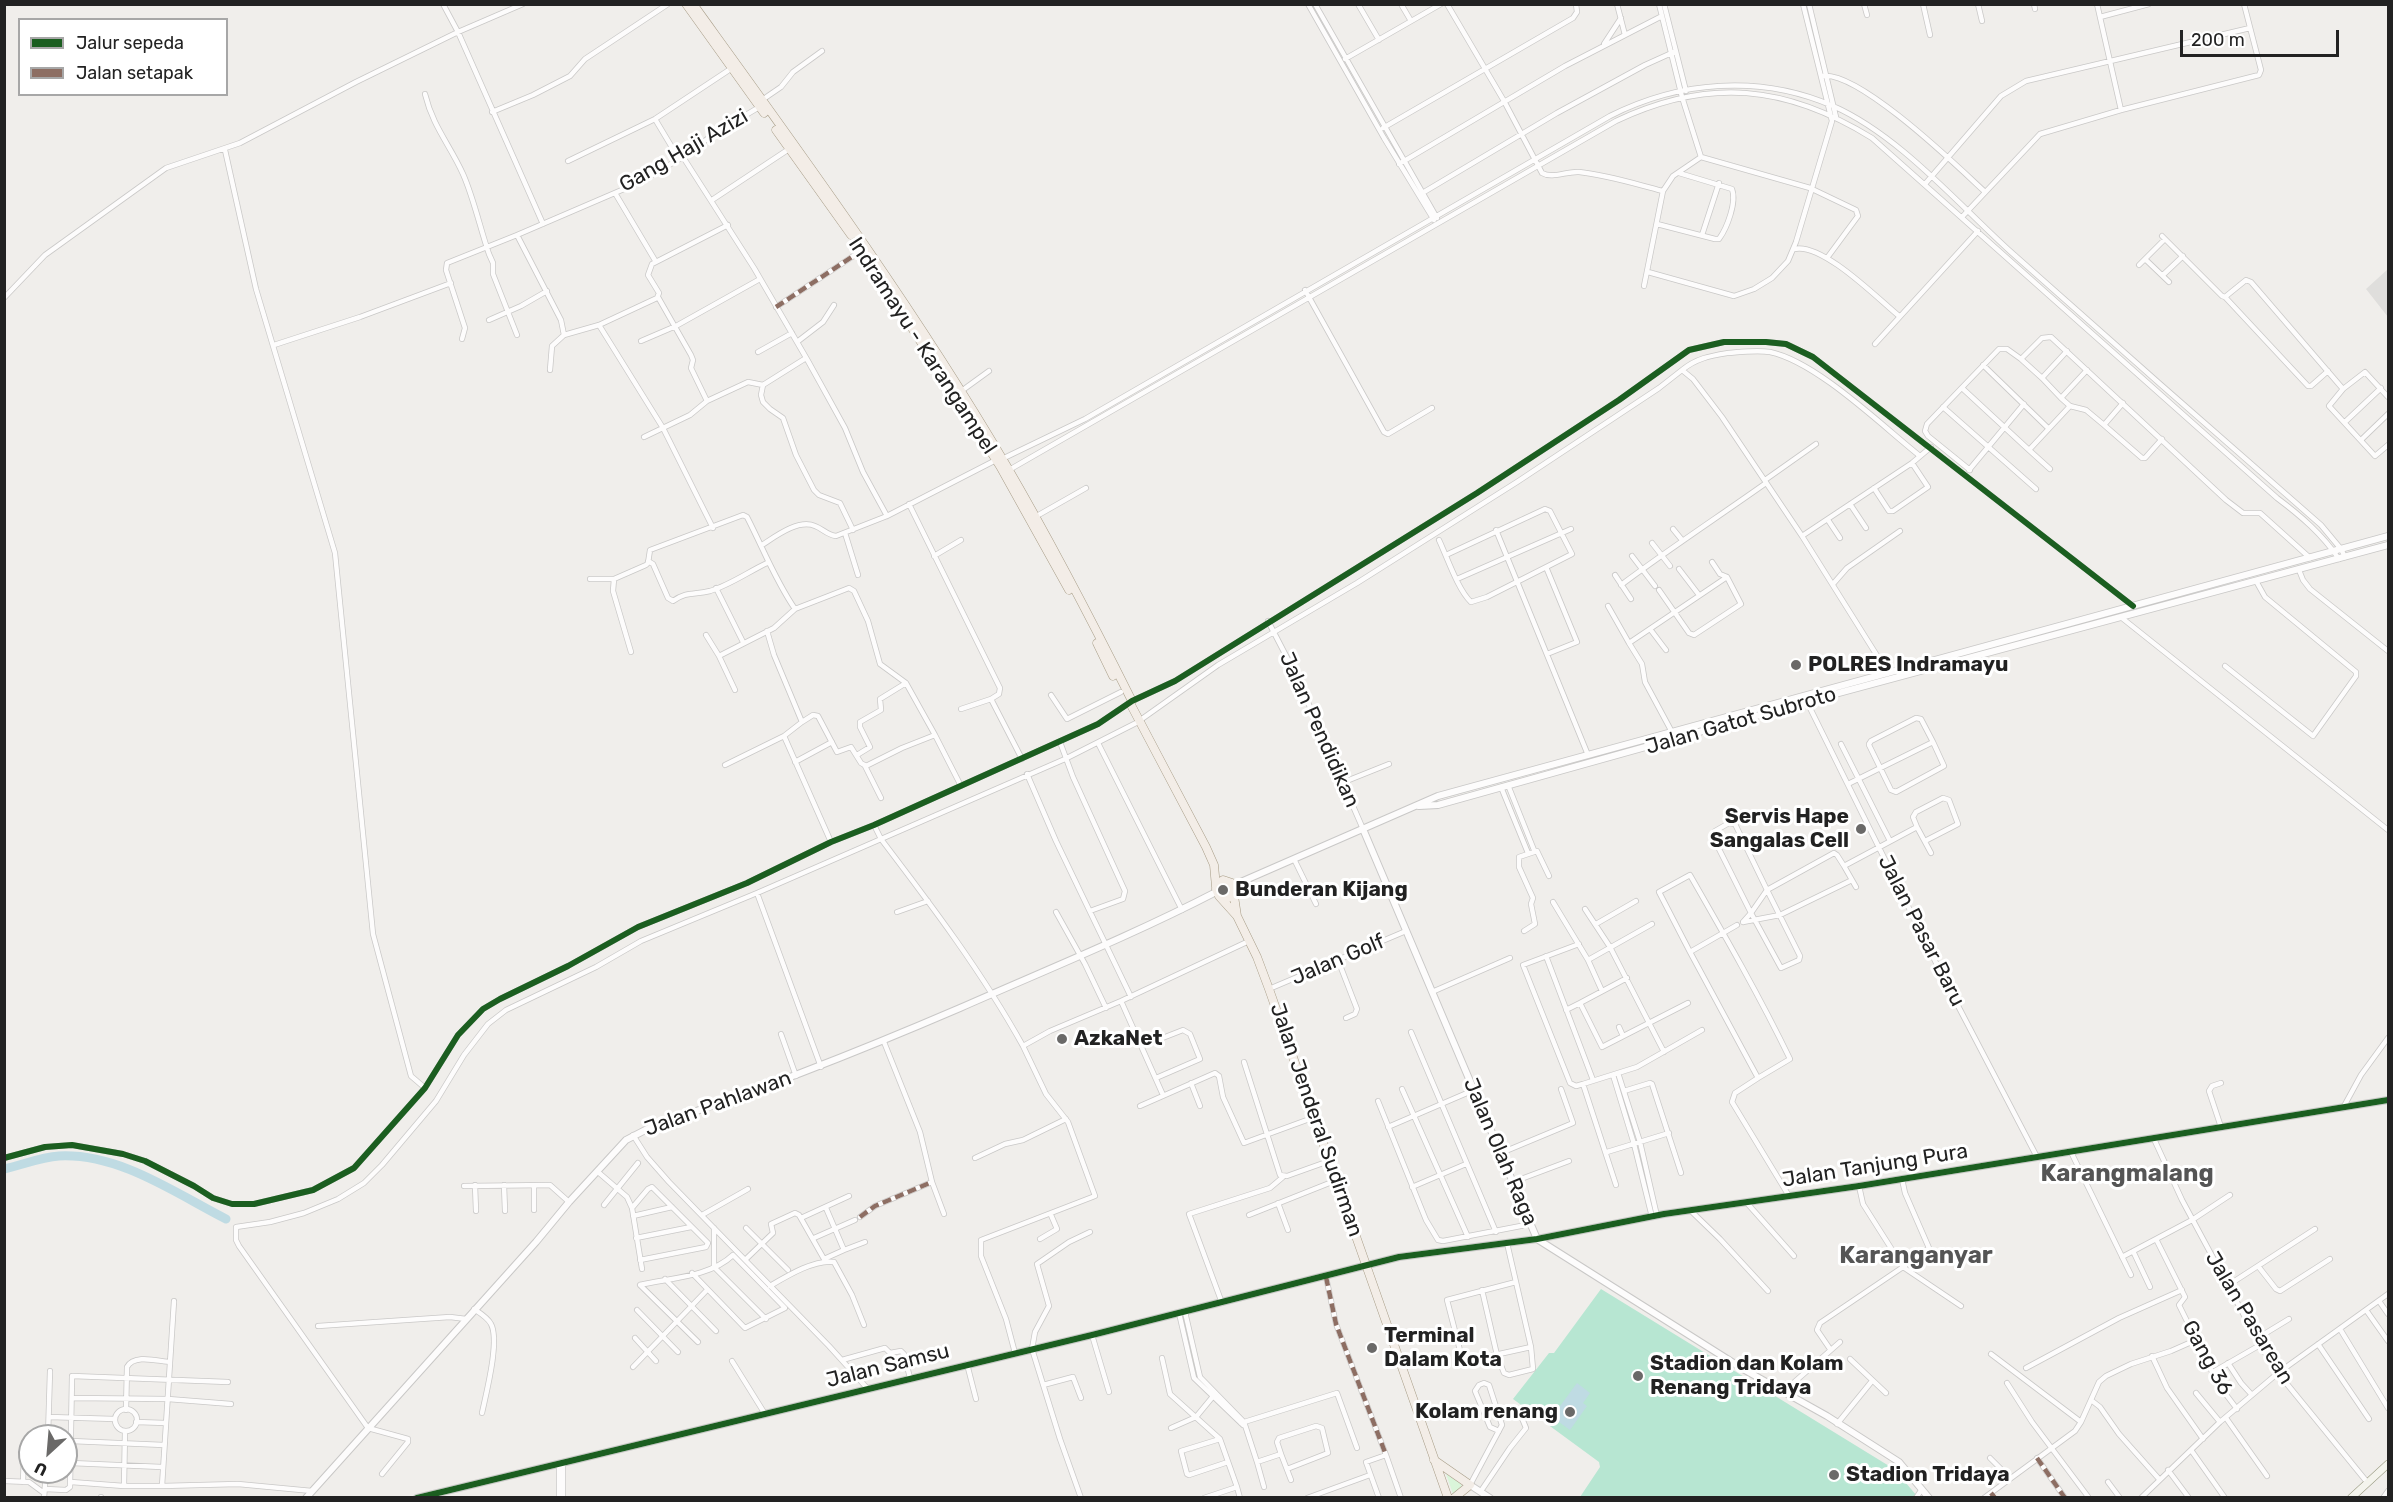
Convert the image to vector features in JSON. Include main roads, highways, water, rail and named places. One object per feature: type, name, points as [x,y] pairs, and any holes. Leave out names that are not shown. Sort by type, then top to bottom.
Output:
[{"type":"main road","name":"Indramayu - Karangampel","points":[[686,4],[762,104],[862,248],[1035,517],[1214,865]]},
{"type":"main road","name":"Indramayu - Karangampel","points":[[693,4],[734,67]]},
{"type":"main road","name":"Indramayu - Karangampel","points":[[762,104],[789,149],[801,161]]},
{"type":"main road","points":[[862,248],[932,346],[1003,465]]},
{"type":"main road","name":"Indramayu - Karangampel","points":[[1003,465],[1122,692],[1131,704]]},
{"type":"main road","points":[[1214,865],[1233,886],[1237,916]]},
{"type":"main road","points":[[1214,865],[1217,892],[1237,916]]},
{"type":"main road","points":[[1217,892],[1223,880],[1233,886]]},
{"type":"main road","points":[[1217,892],[1229,898],[1233,886]]},
{"type":"main road","name":"Jalan Jenderal Sudirman","points":[[1237,916],[1269,989],[1448,1497]]},
{"type":"main road","points":[[1434,1460],[1470,1485],[1454,1497]]},
{"type":"main road","points":[[2350,1497],[2388,1464]]},
{"type":"water","name":"Kolam renang","points":[[1577,1383],[1590,1393],[1583,1403],[1587,1406],[1570,1430],[1552,1417]]},
{"type":"waterway","points":[[4,1169],[38,1159],[59,1156],[103,1161],[146,1177],[226,1219]]},
{"type":"place","name":"POLRES Indramayu","points":[[1796,665]]},
{"type":"place","name":"Servis Hape Sangalas Cell","points":[[1861,829]]},
{"type":"place","name":"Bunderan Kijang","points":[[1223,890]]},
{"type":"place","name":"AzkaNet","points":[[1062,1039]]},
{"type":"place","name":"Terminal Dalam Kota","points":[[1372,1348]]},
{"type":"place","name":"Stadion dan Kolam Renang Tridaya","points":[[1638,1376]]},
{"type":"place","name":"Kolam renang","points":[[1570,1412]]},
{"type":"place","name":"Stadion Tridaya","points":[[1834,1475]]},
{"type":"district","name":"Karangmalang","points":[[2127,1174]]},
{"type":"district","name":"Karanganyar","points":[[1916,1256]]}]
